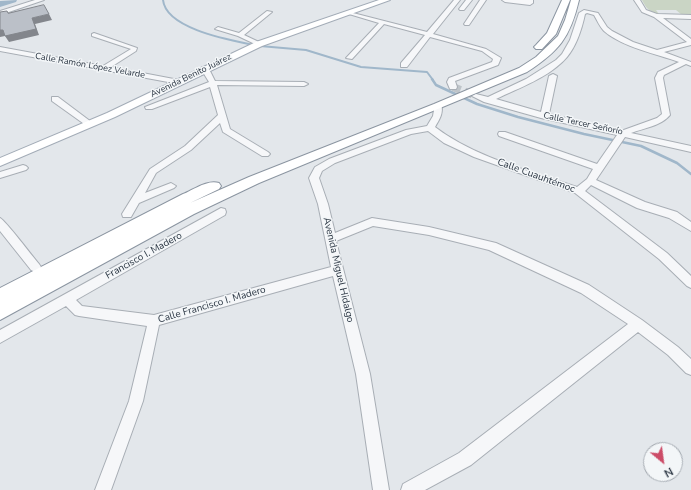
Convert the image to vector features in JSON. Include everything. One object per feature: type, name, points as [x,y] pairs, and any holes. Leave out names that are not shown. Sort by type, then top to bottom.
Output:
[{"type":"highway","points":[[0,297],[195,195],[254,169],[512,66],[529,56],[551,34],[566,0]]},
{"type":"highway","points":[[0,312],[196,206],[254,180],[513,75],[540,59],[562,37],[570,20],[575,0]]},
{"type":"main road","name":"Avenida Benito Juárez","points":[[0,162],[90,124],[259,44],[386,0]]},
{"type":"street","points":[[0,13],[41,0]]},
{"type":"street","points":[[404,65],[457,0]]},
{"type":"street","points":[[462,10],[469,0]]},
{"type":"street","points":[[467,24],[483,0]]},
{"type":"street","points":[[505,0],[530,1]]},
{"type":"street","points":[[637,0],[644,11],[656,16],[691,42]]},
{"type":"street","points":[[487,100],[548,69],[564,56],[574,37],[583,12],[589,11],[596,14],[605,28],[631,43],[688,63]]},
{"type":"street","points":[[240,35],[269,12]]},
{"type":"street","points":[[351,13],[484,50],[497,58],[498,61],[495,63],[452,80],[451,82],[453,87]]},
{"type":"street","points":[[656,16],[691,16]]},
{"type":"street","points":[[350,58],[383,22]]},
{"type":"street","points":[[218,29],[240,35],[259,44]]},
{"type":"street","points":[[94,35],[134,48],[134,50],[103,69]]},
{"type":"street","points":[[657,52],[691,42]]},
{"type":"street","name":"Calle Ramón López Velarde","points":[[0,49],[180,82]]},
{"type":"street","points":[[578,191],[590,181],[623,132],[660,120],[666,115],[659,78],[661,74],[688,63]]},
{"type":"street","points":[[205,69],[213,83],[226,130],[265,154]]},
{"type":"street","points":[[544,116],[553,76]]},
{"type":"street","points":[[149,107],[213,83],[304,84]]},
{"type":"street","name":"Calle Tercer Señorío","points":[[476,96],[544,116],[623,132],[691,149]]},
{"type":"street","points":[[55,99],[90,124]]},
{"type":"street","points":[[430,128],[437,118],[439,112],[438,106]]},
{"type":"street","points":[[127,214],[153,171],[188,148],[223,115]]},
{"type":"street","name":"Calle Cuauhtémoc","points":[[430,128],[447,142],[477,155],[578,191],[663,256],[691,282]]},
{"type":"street","name":"Avenida Miguel Hidalgo","points":[[381,490],[363,374],[336,270],[323,204],[314,178],[318,169],[332,161],[381,141],[416,129],[430,128]]},
{"type":"street","points":[[502,134],[599,168]]},
{"type":"street","points":[[0,175],[24,168]]},
{"type":"street","points":[[590,181],[640,205],[673,214],[691,227]]},
{"type":"street","points":[[134,202],[171,186]]},
{"type":"street","name":"Francisco I. Madero","points":[[0,337],[221,212]]},
{"type":"street","points":[[0,222],[4,239],[35,267]]},
{"type":"street","points":[[331,239],[372,222],[429,231],[492,246],[585,288],[638,324],[673,351],[691,368]]},
{"type":"street","name":"Calle Francisco I. Madero","points":[[67,299],[79,311],[154,322],[336,270]]},
{"type":"street","points":[[103,490],[136,401],[154,322]]},
{"type":"street","points":[[409,490],[465,459],[638,324]]},
{"type":"green space","points":[[642,0],[691,0],[691,15],[682,15],[676,10],[656,10],[659,14],[648,9]]},
{"type":"building","points":[[44,5],[49,14],[32,18],[36,29],[5,36],[3,30],[0,30],[0,12],[7,11],[8,13]]},
{"type":"waterway","points":[[0,4],[12,0]]},
{"type":"waterway","points":[[163,0],[167,10],[175,19],[187,26],[215,36],[254,45]]},
{"type":"waterway","points":[[260,46],[306,50],[361,67],[427,72],[433,80]]},
{"type":"waterway","points":[[432,79],[436,85],[477,104],[518,117],[584,134],[641,146],[677,163],[691,174]]},
{"type":"tunnel","points":[[453,87],[476,96]]}]
